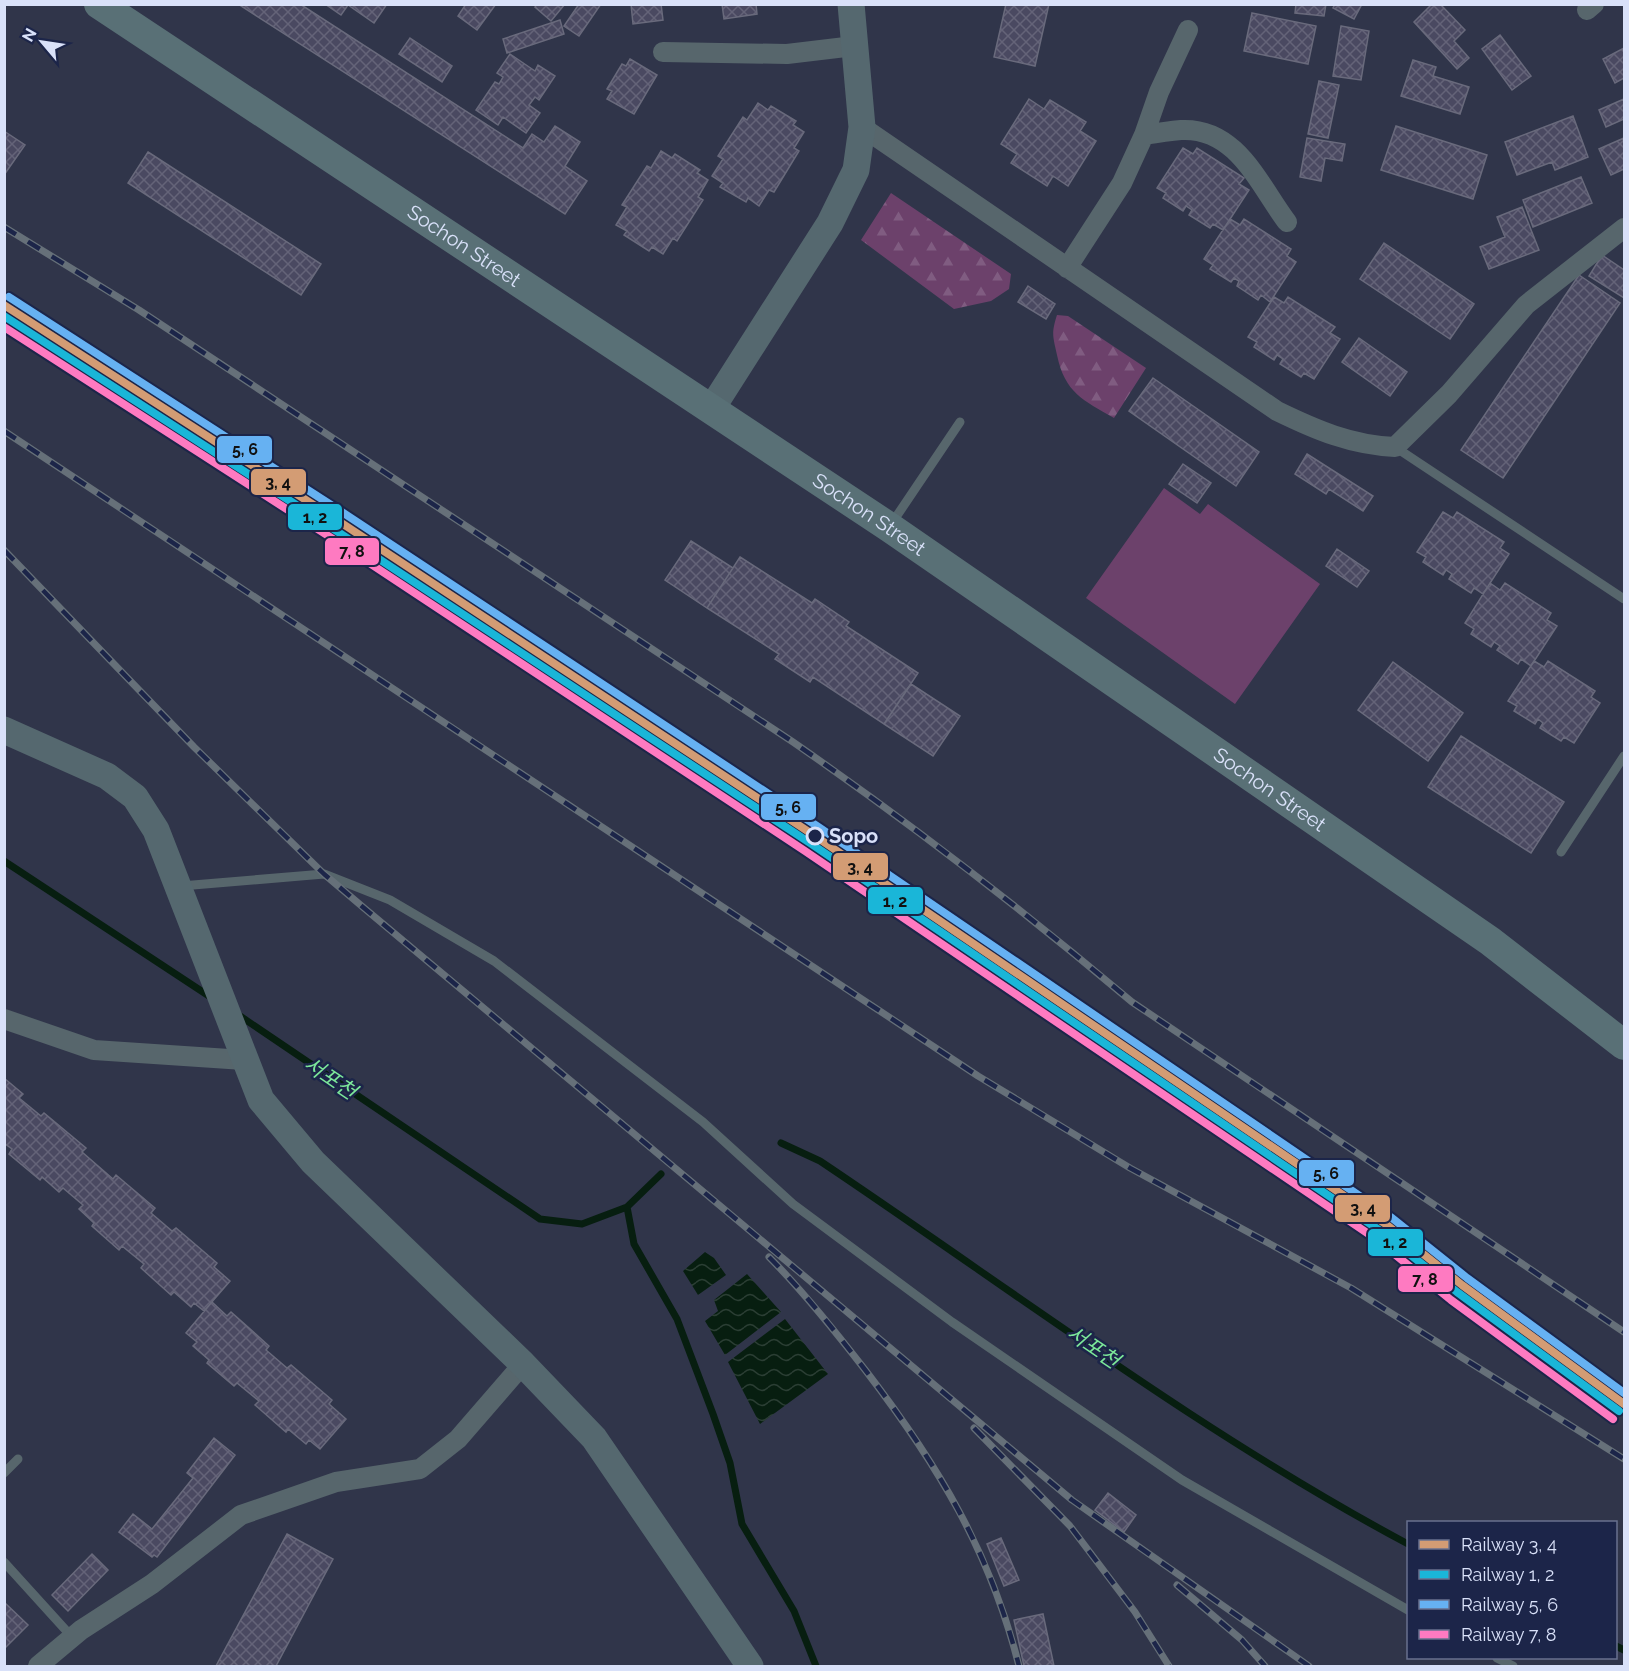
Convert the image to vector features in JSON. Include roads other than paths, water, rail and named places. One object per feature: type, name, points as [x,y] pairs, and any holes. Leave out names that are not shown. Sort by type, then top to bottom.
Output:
[{"type":"main road","name":"Sochon Street","points":[[99,4],[889,527],[1490,941],[1624,1045]]},
{"type":"street","points":[[712,408],[830,223],[856,170],[862,127],[851,4]]},
{"type":"street","points":[[1067,268],[1122,183],[1144,135],[1159,92],[1188,30]]},
{"type":"street","points":[[663,52],[787,54],[854,46]]},
{"type":"street","points":[[862,127],[1277,411],[1326,434],[1368,446],[1395,447],[1449,394],[1526,305],[1624,228]]},
{"type":"street","points":[[1144,135],[1183,130],[1213,135],[1237,151],[1254,171],[1269,198],[1287,222]]},
{"type":"street","points":[[4,730],[107,776],[135,797],[156,830],[261,1100],[313,1162],[523,1364],[594,1438],[750,1666]]},
{"type":"street","points":[[4,1019],[94,1050],[240,1050]]},
{"type":"street","points":[[38,1666],[72,1637],[152,1584],[241,1515],[336,1482],[420,1469],[458,1439],[523,1364]]},
{"type":"lane","points":[[889,527],[960,422]]},
{"type":"lane","points":[[1395,447],[1624,599]]},
{"type":"lane","points":[[1561,852],[1624,756]]},
{"type":"lane","points":[[178,886],[324,874],[390,900],[494,961],[703,1122],[793,1204],[952,1322],[1182,1480],[1407,1609]]},
{"type":"lane","points":[[4,1473],[18,1459]]},
{"type":"lane","points":[[4,1562],[72,1637]]},
{"type":"lane","points":[[1499,1659],[1514,1666]]},
{"type":"water","points":[[705,1252],[714,1258],[726,1275],[698,1295],[683,1271]]},
{"type":"water","points":[[747,1274],[781,1312],[725,1355],[705,1321],[718,1311],[714,1300]]},
{"type":"water","points":[[785,1319],[828,1374],[760,1424],[728,1362]]},
{"type":"waterway","name":"서포천","points":[[4,861],[212,998]]},
{"type":"waterway","name":"서포천","points":[[237,1014],[540,1219],[582,1224],[627,1207],[661,1174]]},
{"type":"waterway","name":"서포천","points":[[781,1143],[820,1161],[1110,1360],[1256,1456],[1407,1543]]},
{"type":"waterway","points":[[627,1207],[634,1244],[677,1319],[713,1414],[730,1463],[742,1524],[794,1611],[816,1666]]},
{"type":"waterway","name":"서포천","points":[[1617,1646],[1624,1650]]},
{"type":"railway","points":[[4,227],[139,310],[793,742],[966,868],[1132,1002],[1624,1332]]},
{"type":"railway","points":[[4,431],[978,1076],[1130,1168],[1351,1288],[1624,1459]]},
{"type":"railway","points":[[4,550],[194,747],[324,874],[1072,1500],[1309,1666]]},
{"type":"railway","points":[[769,1257],[819,1312],[866,1371],[938,1475],[977,1547],[1007,1624],[1019,1666]]},
{"type":"railway","points":[[974,1428],[1070,1526],[1135,1612],[1169,1666]]},
{"type":"railway","points":[[1177,1585],[1242,1640],[1265,1666]]},
{"type":"place","name":"Sopo","points":[[815,836]]}]
